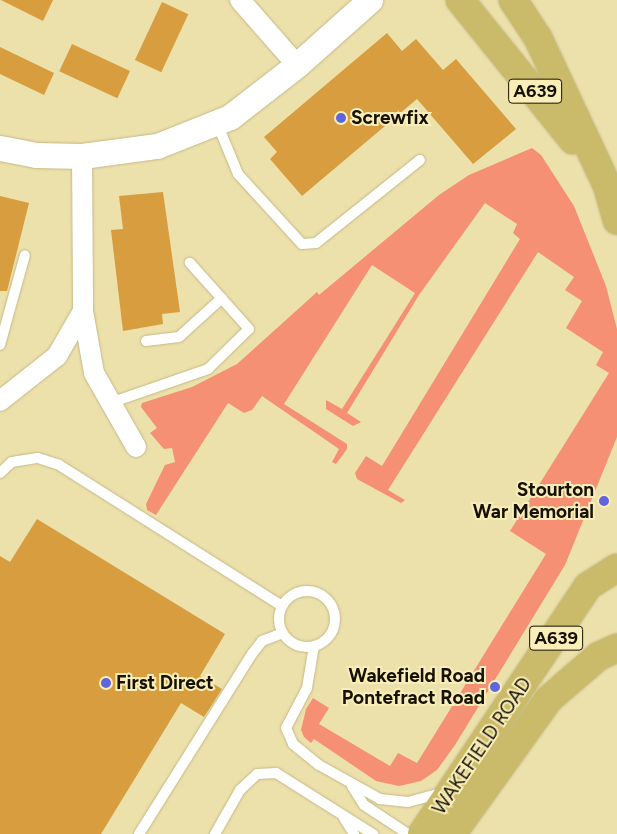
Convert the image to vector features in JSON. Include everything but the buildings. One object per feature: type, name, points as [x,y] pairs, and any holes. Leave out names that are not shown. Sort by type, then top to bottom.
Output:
[{"type":"main road","name":"A639","points":[[460,0],[552,112],[606,185]]},
{"type":"main road","name":"A639","points":[[513,0],[538,38],[606,185],[617,221]]},
{"type":"main road","name":"WAKEFIELD ROAD","points":[[422,834],[450,790],[553,643],[588,586],[617,568]]},
{"type":"main road","name":"WAKEFIELD ROAD","points":[[452,834],[549,699],[599,656],[617,648]]},
{"type":"street","points":[[240,0],[297,64]]},
{"type":"street","points":[[0,148],[36,155],[82,156],[157,146],[230,117],[297,64],[370,0]]},
{"type":"street","points":[[82,156],[83,311],[94,373],[136,447]]},
{"type":"street","points":[[1,399],[56,356],[83,311]]},
{"type":"lane","points":[[216,122],[238,174],[302,244],[316,243],[420,160]]},
{"type":"lane","points":[[0,345],[25,255]]},
{"type":"lane","points":[[110,403],[208,369],[249,328],[190,263]]},
{"type":"lane","points":[[146,341],[179,337],[222,298]]},
{"type":"lane","points":[[0,473],[12,462],[38,458],[59,465],[282,606]]},
{"type":"lane","points":[[302,592],[315,593],[328,602],[334,615],[333,629],[328,637],[314,646],[296,645],[282,633],[279,615],[282,606],[288,599],[302,592]]},
{"type":"lane","points":[[139,834],[252,654],[262,642],[282,633]]},
{"type":"lane","points":[[314,646],[307,688],[286,728],[293,744],[351,785],[380,799],[395,802],[450,790]]},
{"type":"lane","points":[[215,834],[240,790],[257,774],[276,772],[373,834]]},
{"type":"lane","points":[[351,785],[364,805],[408,834]]},
{"type":"lane","points":[[342,815],[354,834]]},
{"type":"shaded area","points":[[532,148],[541,155],[574,206],[606,286],[617,329],[617,437],[565,565],[455,745],[437,770],[421,781],[399,786],[376,781],[314,739],[311,743],[304,737],[301,730],[306,709],[313,698],[329,708],[319,724],[390,766],[398,753],[417,763],[546,554],[510,531],[609,373],[596,365],[603,352],[566,328],[582,301],[565,290],[574,277],[538,252],[388,490],[405,500],[401,503],[357,479],[355,473],[366,456],[382,466],[520,239],[513,233],[517,224],[485,203],[419,295],[347,413],[361,422],[353,426],[326,409],[326,400],[342,409],[415,293],[372,265],[284,404],[347,444],[347,449],[336,464],[332,462],[339,449],[262,396],[252,410],[244,413],[228,403],[156,515],[147,510],[146,504],[165,465],[175,462],[172,448],[164,449],[150,433],[157,428],[141,407],[142,403],[192,387],[237,364],[317,292],[319,295],[439,195],[469,175]]},
{"type":"place","name":"Screwfix","points":[[341,118]]},
{"type":"place","name":"Stourton War Memorial","points":[[604,501]]},
{"type":"place","name":"First Direct","points":[[106,683]]},
{"type":"place","name":"Wakefield Road Pontefract Road","points":[[495,687]]}]
